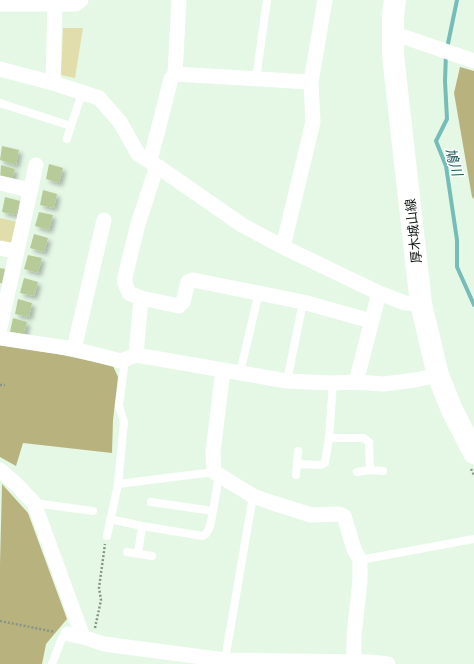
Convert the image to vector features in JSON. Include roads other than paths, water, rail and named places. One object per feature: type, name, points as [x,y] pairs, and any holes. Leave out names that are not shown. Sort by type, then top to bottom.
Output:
[{"type":"main road","name":"厚木城山線","points":[[395,0],[393,15],[393,55],[421,304],[438,375],[452,410],[474,453]]},
{"type":"street","points":[[0,4],[76,4],[81,0]]},
{"type":"street","points":[[179,0],[175,74],[171,79],[154,164],[125,277],[125,283],[129,293],[142,298],[179,306],[183,302],[188,282],[193,280],[303,302],[371,321]]},
{"type":"street","points":[[283,247],[313,122],[311,82],[325,0]]},
{"type":"street","points":[[53,83],[55,4]]},
{"type":"street","points":[[393,33],[472,61]]},
{"type":"street","points":[[1,73],[53,83],[99,98],[120,122],[138,154],[242,224],[283,247],[378,293],[405,303],[421,304]]},
{"type":"street","points":[[175,74],[311,82]]},
{"type":"street","points":[[0,328],[36,165]]},
{"type":"street","points":[[0,183],[30,190]]},
{"type":"street","points":[[74,349],[104,220]]},
{"type":"street","points":[[0,248],[16,251]]},
{"type":"street","points":[[356,382],[378,293]]},
{"type":"street","points":[[131,357],[142,298]]},
{"type":"street","points":[[0,338],[74,349],[121,361],[131,357],[287,381],[384,384],[416,380],[438,375]]},
{"type":"street","points":[[223,370],[213,452],[216,474],[253,496],[273,503],[311,515],[341,514],[344,516],[354,549],[360,560],[360,580],[354,636],[364,662]]},
{"type":"street","points":[[0,470],[34,503],[88,638]]},
{"type":"street","points":[[66,634],[88,638],[104,644],[225,660],[364,662],[388,664]]},
{"type":"lane","points":[[256,79],[266,0]]},
{"type":"lane","points":[[66,139],[82,93]]},
{"type":"lane","points":[[0,103],[71,126]]},
{"type":"lane","points":[[240,373],[259,292]]},
{"type":"lane","points":[[287,381],[303,302]]},
{"type":"lane","points":[[107,536],[118,484],[124,422],[119,406],[131,357]]},
{"type":"lane","points":[[297,464],[321,465],[325,463],[329,438],[333,383]]},
{"type":"lane","points":[[329,438],[367,439],[369,442],[370,470]]},
{"type":"lane","points":[[296,475],[298,451]]},
{"type":"lane","points":[[357,472],[370,470],[383,471]]},
{"type":"lane","points":[[110,520],[203,536],[209,531],[213,511],[216,474],[118,484]]},
{"type":"lane","points":[[225,660],[253,496]]},
{"type":"lane","points":[[151,502],[213,511]]},
{"type":"lane","points":[[34,503],[93,511]]},
{"type":"lane","points":[[138,554],[142,526]]},
{"type":"lane","points":[[360,560],[474,539]]},
{"type":"lane","points":[[127,552],[152,556]]},
{"type":"lane","points":[[52,664],[62,638],[66,634]]},
{"type":"waterway","name":"鳩川","points":[[457,0],[446,53],[445,81],[447,119],[436,141],[446,166],[457,240],[457,267],[474,305]]}]
